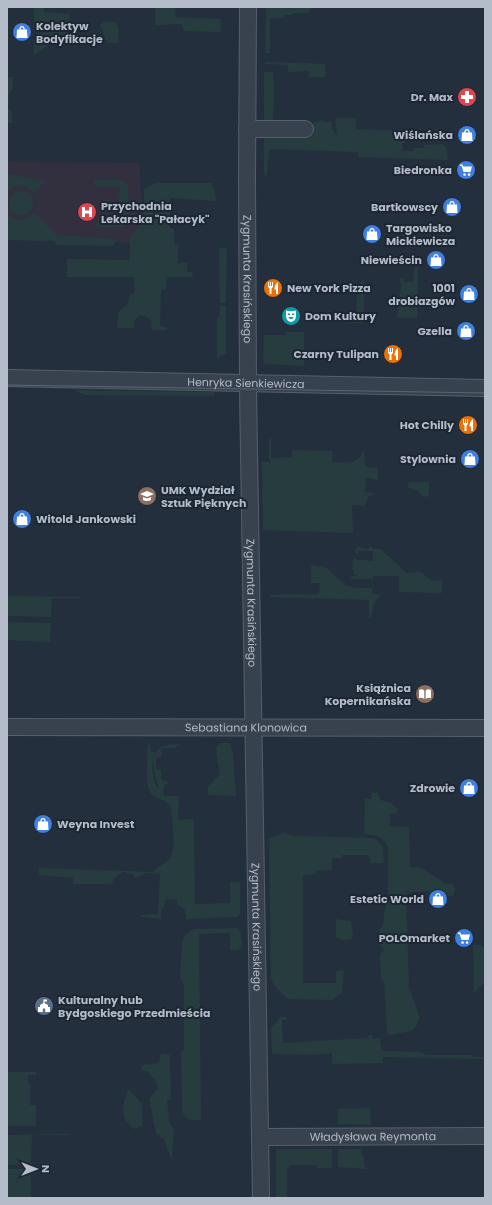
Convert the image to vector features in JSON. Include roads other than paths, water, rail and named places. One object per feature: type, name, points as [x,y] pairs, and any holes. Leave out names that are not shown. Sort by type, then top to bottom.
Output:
[{"type":"street","name":"Zygmunta Krasińskiego","points":[[248,7],[248,383],[252,727],[261,1198]]},
{"type":"street","points":[[247,129],[305,130]]},
{"type":"street","name":"Henryka Sienkiewicza","points":[[7,378],[485,388]]},
{"type":"street","name":"Sebastiana Klonowica","points":[[7,727],[485,728]]},
{"type":"street","name":"Władysława Reymonta","points":[[261,1137],[485,1136]]},
{"type":"tram line","points":[[7,385],[485,393]]},
{"type":"place","name":"Kolektyw Bodyfikacje","points":[[22,32]]},
{"type":"place","name":"Dr. Max","points":[[467,97]]},
{"type":"place","name":"Wiślańska","points":[[467,135]]},
{"type":"place","name":"Biedronka","points":[[466,170]]},
{"type":"place","name":"Bartkowscy","points":[[452,207]]},
{"type":"place","name":"Przychodnia Lekarska \"Pałacyk\"","points":[[87,212]]},
{"type":"place","name":"Targowisko Mickiewicza","points":[[372,234]]},
{"type":"place","name":"Niewieścin","points":[[436,260]]},
{"type":"place","name":"New York Pizza","points":[[273,288]]},
{"type":"place","name":"1001 drobiazgów","points":[[469,294]]},
{"type":"place","name":"Dom Kultury","points":[[291,316]]},
{"type":"place","name":"Gzella","points":[[466,331]]},
{"type":"place","name":"Czarny Tulipan","points":[[393,354]]},
{"type":"place","name":"Hot Chilly","points":[[468,425]]},
{"type":"place","name":"Stylownia","points":[[470,459]]},
{"type":"place","name":"UMK Wydział Sztuk Pięknych","points":[[147,496]]},
{"type":"place","name":"Witold Jankowski","points":[[22,519]]},
{"type":"place","name":"Książnica Kopernikańska","points":[[425,694]]},
{"type":"place","name":"Zdrowie","points":[[469,788]]},
{"type":"place","name":"Weyna Invest","points":[[43,824]]},
{"type":"place","name":"Estetic World","points":[[438,899]]},
{"type":"place","name":"POLOmarket","points":[[464,938]]},
{"type":"place","name":"Kulturalny hub Bydgoskiego Przedmieścia","points":[[44,1006]]}]
